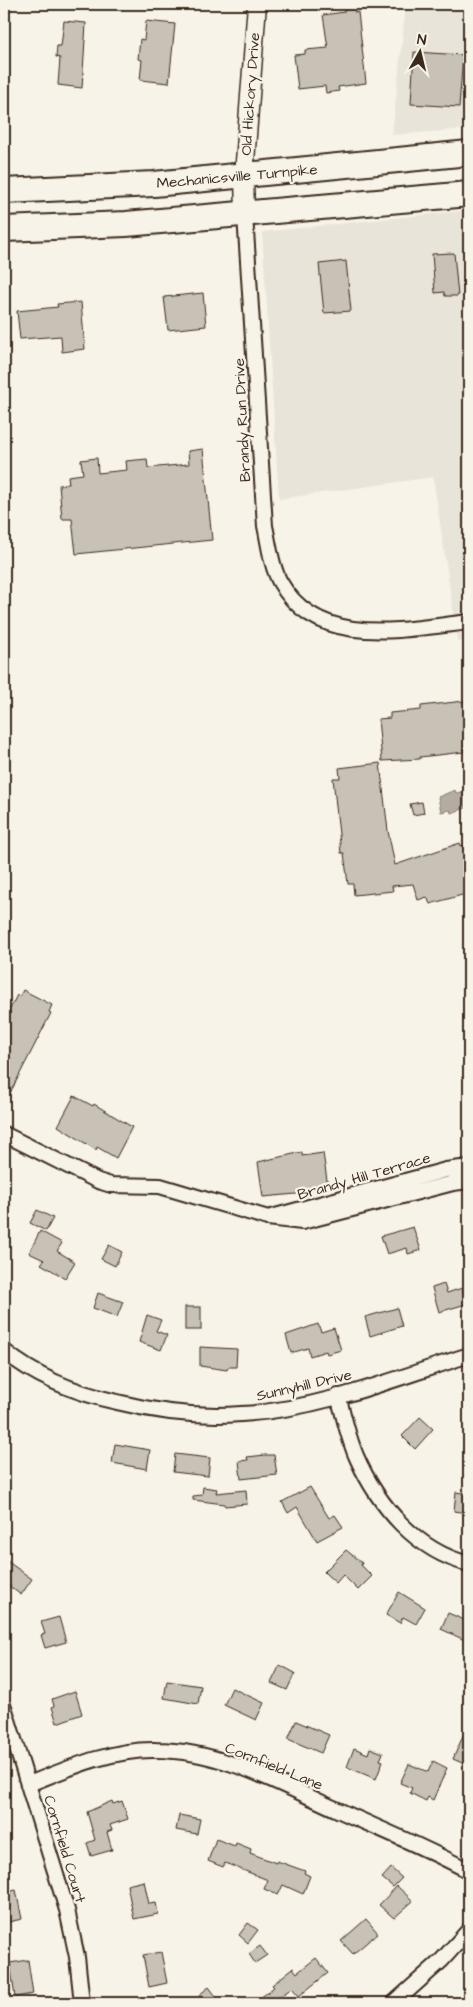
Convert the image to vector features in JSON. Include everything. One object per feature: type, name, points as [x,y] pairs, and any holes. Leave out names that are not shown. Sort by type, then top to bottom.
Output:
[{"type":"highway","name":"Mechanicsville Turnpike","points":[[4,191],[88,188],[469,154]]},
{"type":"highway","points":[[4,229],[117,225],[469,194]]},
{"type":"street","name":"Old Hickory Drive","points":[[245,215],[244,175],[257,4]]},
{"type":"street","name":"Brandy Run Drive","points":[[245,215],[265,526],[271,555],[280,581],[305,613],[326,623],[350,629],[384,631],[469,622]]},
{"type":"street","name":"Brandy Hill Terrace","points":[[4,1134],[98,1181],[111,1185],[160,1186],[268,1218],[302,1222],[453,1183],[469,1181]]},
{"type":"street","name":"Brandy Hill Terrace","points":[[268,1218],[446,1170],[469,1167]]},
{"type":"street","name":"Sunnyhill Drive","points":[[4,1351],[42,1376],[89,1396],[137,1407],[178,1413],[242,1414],[289,1408],[338,1396],[469,1355]]},
{"type":"street","points":[[338,1396],[356,1457],[383,1504],[402,1526],[423,1543],[443,1554],[469,1564]]},
{"type":"street","name":"Cornfield Court","points":[[4,1707],[67,1910],[76,1956],[82,2003]]},
{"type":"street","name":"Cornfield Lane","points":[[28,1784],[66,1769],[130,1751],[155,1750],[198,1755],[243,1768],[431,1851],[469,1871]]},
{"type":"street","points":[[394,2003],[442,1960],[469,1930]]},
{"type":"shaded area","points":[[406,4],[469,4],[469,129],[392,135]]},
{"type":"shaded area","points":[[469,210],[469,641],[458,642],[433,477],[279,499],[262,232]]},
{"type":"shaded area","points":[[455,790],[456,793],[466,791],[469,807],[451,813],[450,810],[441,812],[438,797]]},
{"type":"building","points":[[355,8],[355,13],[358,12],[366,83],[338,87],[339,91],[326,93],[325,86],[298,89],[294,55],[305,54],[305,50],[328,48],[323,15],[344,12],[344,10]]},
{"type":"building","points":[[64,21],[86,23],[82,88],[58,85],[60,58],[56,57],[57,46],[61,46]]},
{"type":"building","points":[[146,21],[175,24],[169,83],[140,80],[142,60],[138,59],[140,39],[144,40]]},
{"type":"building","points":[[414,52],[463,55],[459,107],[411,104]]},
{"type":"building","points":[[454,253],[458,296],[445,296],[444,292],[435,293],[432,254]]},
{"type":"building","points":[[346,261],[351,311],[324,313],[319,264]]},
{"type":"building","points":[[203,293],[206,326],[168,330],[164,297]]},
{"type":"building","points":[[81,302],[85,349],[62,352],[61,336],[20,339],[17,311],[58,307],[57,304]]},
{"type":"building","points":[[203,449],[212,540],[76,554],[72,519],[62,519],[59,485],[69,484],[68,476],[83,474],[81,460],[97,458],[98,473],[127,470],[126,461],[147,459],[148,468],[189,464],[188,451]]},
{"type":"building","points":[[464,701],[465,707],[469,706],[469,748],[463,748],[464,752],[420,757],[420,759],[382,761],[378,719],[390,718],[390,713],[421,710],[421,706]]},
{"type":"building","points":[[380,763],[388,831],[395,865],[460,843],[461,846],[469,843],[469,893],[430,904],[427,897],[418,900],[413,884],[392,886],[393,891],[354,895],[353,884],[348,884],[344,853],[341,853],[333,778],[340,778],[339,768]]},
{"type":"building","points":[[422,802],[424,813],[413,815],[410,804]]},
{"type":"building","points":[[23,990],[52,1005],[49,1012],[51,1013],[4,1105],[4,1015],[7,1007],[10,1009],[17,995],[20,996]]},
{"type":"building","points":[[74,1096],[93,1106],[94,1104],[132,1127],[116,1158],[97,1147],[96,1150],[58,1126]]},
{"type":"building","points":[[302,1152],[302,1156],[323,1153],[328,1187],[306,1190],[307,1193],[263,1197],[258,1162]]},
{"type":"building","points":[[37,1210],[53,1218],[46,1231],[30,1223]]},
{"type":"building","points":[[413,1227],[421,1250],[408,1254],[407,1248],[387,1254],[381,1236]]},
{"type":"building","points":[[40,1231],[62,1243],[57,1251],[75,1262],[65,1278],[41,1264],[44,1260],[29,1253]]},
{"type":"building","points":[[109,1245],[122,1252],[115,1266],[101,1259]]},
{"type":"building","points":[[444,1284],[447,1293],[462,1288],[466,1304],[439,1312],[432,1288]]},
{"type":"building","points":[[98,1293],[123,1302],[117,1317],[93,1308]]},
{"type":"building","points":[[185,1307],[201,1307],[201,1330],[185,1330]]},
{"type":"building","points":[[397,1308],[402,1326],[370,1336],[365,1317]]},
{"type":"building","points":[[147,1315],[161,1320],[156,1331],[167,1335],[161,1350],[139,1342]]},
{"type":"building","points":[[318,1324],[321,1332],[334,1328],[341,1350],[327,1354],[326,1351],[310,1356],[308,1348],[291,1353],[286,1335]]},
{"type":"building","points":[[200,1347],[237,1349],[236,1367],[228,1367],[227,1370],[200,1366]]},
{"type":"building","points":[[420,1417],[433,1429],[415,1449],[402,1436]]},
{"type":"building","points":[[115,1444],[150,1450],[147,1469],[112,1463]]},
{"type":"building","points":[[175,1454],[210,1458],[208,1476],[173,1472]]},
{"type":"building","points":[[274,1455],[277,1475],[241,1479],[239,1461],[248,1460],[247,1457]]},
{"type":"building","points":[[203,1487],[217,1489],[216,1493],[246,1490],[247,1504],[225,1506],[224,1504],[193,1500],[193,1496],[202,1495]]},
{"type":"building","points":[[310,1487],[329,1518],[335,1515],[343,1527],[317,1541],[297,1507],[288,1513],[282,1502]]},
{"type":"building","points":[[456,1492],[469,1494],[469,1513],[454,1511]]},
{"type":"building","points":[[346,1550],[362,1563],[361,1565],[372,1576],[358,1590],[343,1575],[336,1583],[324,1572]]},
{"type":"building","points":[[4,1559],[32,1579],[21,1595],[4,1582]]},
{"type":"building","points":[[399,1592],[425,1608],[416,1624],[403,1617],[400,1623],[386,1615]]},
{"type":"building","points":[[448,1613],[469,1622],[469,1642],[441,1629]]},
{"type":"building","points":[[59,1617],[66,1642],[45,1648],[41,1635],[45,1634],[41,1622]]},
{"type":"building","points":[[280,1665],[295,1673],[287,1690],[271,1683]]},
{"type":"building","points":[[167,1681],[201,1686],[198,1704],[164,1698]]},
{"type":"building","points":[[232,1688],[264,1703],[256,1720],[224,1705]]},
{"type":"building","points":[[75,1691],[82,1714],[57,1723],[52,1707],[54,1706],[52,1699]]},
{"type":"building","points":[[296,1721],[329,1735],[321,1753],[288,1739]]},
{"type":"building","points":[[469,1722],[469,1766],[453,1759]]},
{"type":"building","points":[[354,1748],[368,1754],[370,1748],[383,1753],[380,1760],[383,1761],[376,1779],[347,1767]]},
{"type":"building","points":[[433,1761],[447,1768],[433,1800],[428,1797],[426,1801],[410,1793],[412,1788],[400,1783],[409,1764],[428,1772]]},
{"type":"building","points":[[112,1801],[113,1804],[122,1801],[128,1819],[110,1825],[112,1830],[107,1832],[112,1850],[91,1856],[87,1843],[95,1840],[87,1812]]},
{"type":"building","points":[[179,1815],[200,1819],[197,1834],[176,1830]]},
{"type":"building","points":[[216,1839],[235,1846],[236,1843],[251,1849],[250,1853],[305,1871],[304,1873],[310,1876],[303,1894],[283,1885],[278,1895],[264,1889],[268,1880],[225,1863],[223,1867],[208,1861]]},
{"type":"building","points":[[391,1868],[402,1878],[393,1887],[382,1878]]},
{"type":"building","points":[[144,1881],[149,1904],[156,1903],[158,1914],[134,1919],[127,1885]]},
{"type":"building","points":[[397,1886],[413,1901],[394,1918],[379,1905]]},
{"type":"building","points":[[16,1890],[22,1919],[4,1923],[4,1893]]},
{"type":"building","points":[[366,1919],[378,1933],[353,1954],[341,1941]]},
{"type":"building","points":[[248,1923],[258,1930],[248,1943],[239,1935]]},
{"type":"building","points":[[260,1946],[267,1955],[255,1963],[249,1954]]},
{"type":"building","points":[[161,1952],[167,1983],[149,1987],[143,1955]]},
{"type":"building","points":[[316,1958],[328,1973],[299,1996],[292,1988],[271,2003],[254,2003],[293,1968],[297,1973]]},
{"type":"building","points":[[28,1960],[33,1994],[15,1997],[10,1963]]},
{"type":"building","points":[[209,1987],[221,2003],[206,2003],[199,1995]]}]
